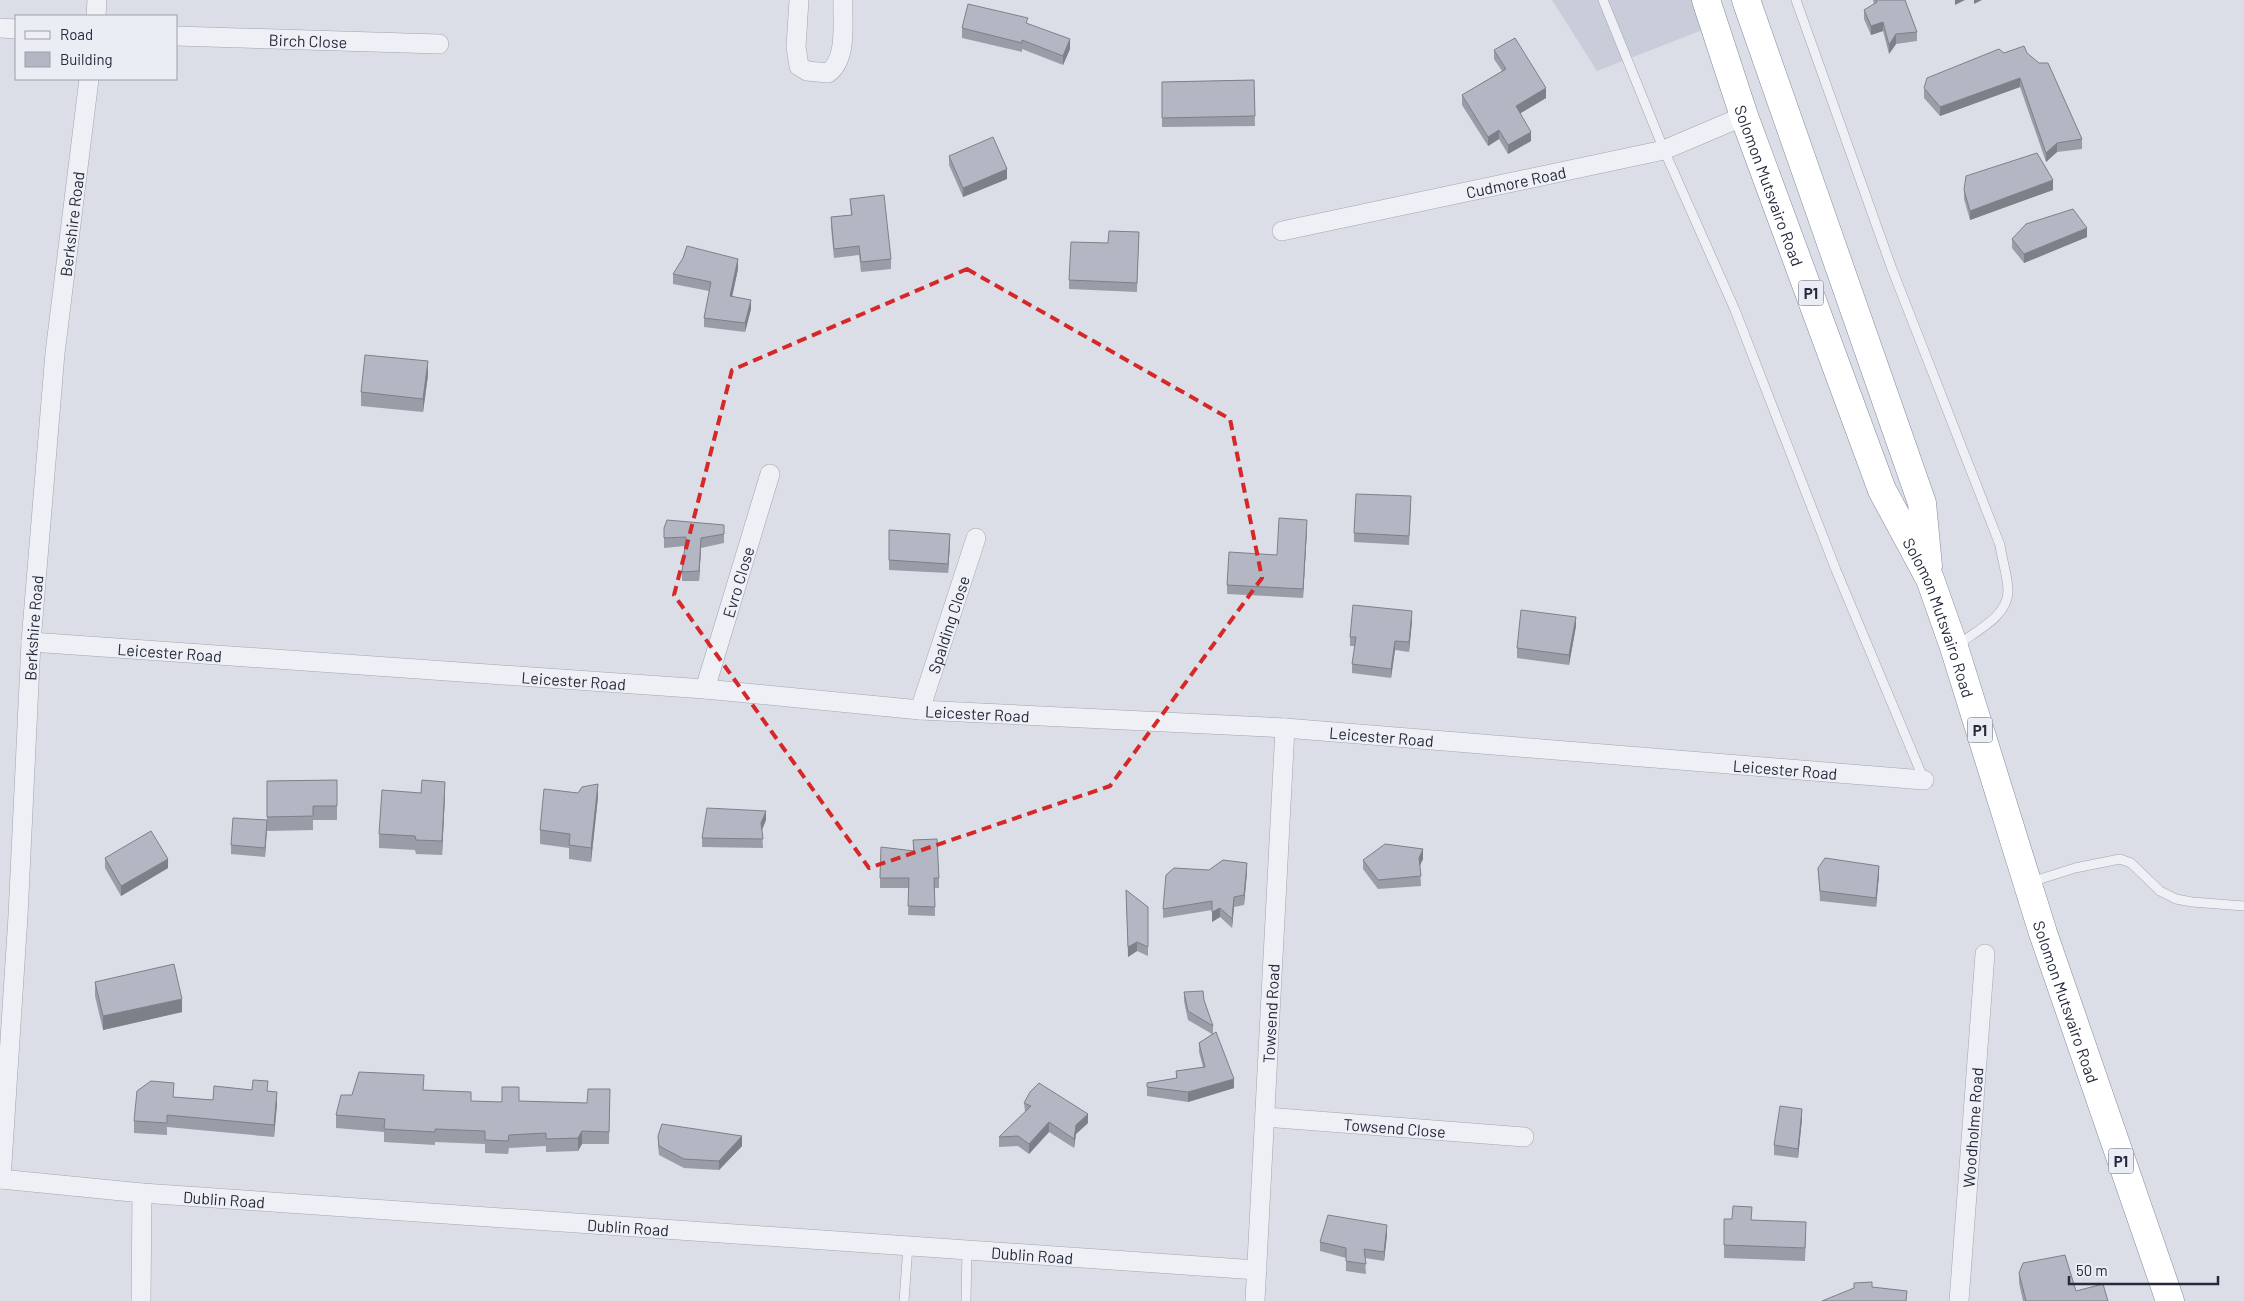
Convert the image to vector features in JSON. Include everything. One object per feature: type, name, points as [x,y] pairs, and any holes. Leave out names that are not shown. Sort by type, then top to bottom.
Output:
[{"type":"highway","name":"Solomon Mutsvairo Road","points":[[1706,0],[1744,116],[1882,490],[1930,579],[1954,647],[2073,1021],[2170,1301]]},
{"type":"highway","name":"P1","points":[[1746,0],[1922,503],[1930,579]]},
{"type":"street","points":[[96,15],[97,0]]},
{"type":"street","points":[[799,0],[796,47],[799,66],[807,71],[828,73],[836,68],[841,52],[843,0]]},
{"type":"street","points":[[0,28],[15,29]]},
{"type":"street","name":"Birch Close","points":[[178,36],[440,44]]},
{"type":"street","name":"Berkshire Road","points":[[1,1179],[18,916],[31,642],[55,352],[89,80]]},
{"type":"street","name":"Cudmore Road","points":[[1282,231],[1664,150],[1744,116]]},
{"type":"street","name":"Evro Close","points":[[705,689],[770,474]]},
{"type":"street","name":"Spalding Close","points":[[920,710],[976,538]]},
{"type":"street","name":"Leicester Road","points":[[31,642],[705,689],[920,710],[1285,728],[1924,780]]},
{"type":"street","name":"Towsend Road","points":[[1255,1301],[1285,728]]},
{"type":"street","name":"Woodholme Road","points":[[1959,1301],[1985,954]]},
{"type":"street","name":"Towsend Close","points":[[1265,1117],[1524,1136]]},
{"type":"street","name":"Dublin Road","points":[[1,1179],[142,1192],[1257,1270]]},
{"type":"street","points":[[142,1192],[142,1301]]},
{"type":"lane","points":[[1604,0],[1664,150],[1735,310],[1836,570],[1924,780]]},
{"type":"lane","points":[[1796,0],[1892,269],[2000,545],[2008,592],[2006,603],[1999,615],[1954,647]]},
{"type":"lane","points":[[2028,882],[2075,868],[2120,859],[2131,863],[2160,890],[2176,899],[2244,906]]},
{"type":"lane","points":[[904,1301],[908,1246]]},
{"type":"lane","points":[[966,1301],[967,1250]]},
{"type":"highlighted area","points":[[967,269],[1230,419],[1262,578],[1110,786],[869,868],[674,595],[732,370]]},
{"type":"shaded area","points":[[1552,0],[1693,0],[1705,29],[1597,71]]},
{"type":"building","points":[[1876,0],[1905,0],[1917,32],[1896,34],[1889,45],[1883,22],[1871,26],[1864,10],[1877,2]]},
{"type":"building","points":[[968,4],[1028,18],[1026,23],[1070,39],[1063,56],[1022,40],[1022,43],[962,28]]},
{"type":"building","points":[[1515,38],[1546,88],[1516,106],[1531,132],[1508,145],[1499,130],[1488,137],[1462,95],[1506,69],[1494,50]]},
{"type":"building","points":[[2024,46],[2027,53],[2039,63],[2048,63],[2082,139],[2057,143],[2046,153],[2020,78],[1940,107],[1924,88],[1927,78],[1999,49],[2004,53]]},
{"type":"building","points":[[1254,80],[1255,116],[1162,118],[1162,82]]},
{"type":"building","points":[[993,137],[1007,169],[963,188],[949,156]]},
{"type":"building","points":[[2037,153],[2053,180],[1970,211],[1964,190],[1966,176]]},
{"type":"building","points":[[884,195],[891,259],[861,262],[859,246],[834,249],[831,217],[852,215],[850,199]]},
{"type":"building","points":[[2073,209],[2087,228],[2024,254],[2012,239],[2026,224]]},
{"type":"building","points":[[1109,231],[1139,232],[1137,283],[1069,280],[1071,242],[1108,243]]},
{"type":"building","points":[[687,246],[738,259],[730,296],[751,300],[745,323],[704,318],[711,282],[673,274],[683,258]]},
{"type":"building","points":[[365,355],[428,361],[423,399],[361,392]]},
{"type":"building","points":[[1356,494],[1411,496],[1409,536],[1354,533]]},
{"type":"building","points":[[1279,518],[1307,520],[1303,589],[1227,585],[1229,552],[1277,555]]},
{"type":"building","points":[[667,520],[724,525],[724,534],[701,538],[699,571],[682,572],[686,537],[664,538],[664,528]]},
{"type":"building","points":[[889,530],[950,534],[948,564],[889,560]]},
{"type":"building","points":[[1353,605],[1412,611],[1409,642],[1395,641],[1391,669],[1352,664],[1356,637],[1350,637]]},
{"type":"building","points":[[1521,610],[1576,617],[1569,655],[1517,648]]},
{"type":"building","points":[[337,780],[337,806],[313,806],[313,816],[267,817],[267,781]]},
{"type":"building","points":[[422,780],[445,782],[442,841],[416,840],[415,836],[379,834],[382,790],[421,793]]},
{"type":"building","points":[[598,784],[591,848],[569,845],[570,834],[540,830],[544,789],[578,793],[582,787]]},
{"type":"building","points":[[707,808],[766,811],[761,823],[763,839],[702,838]]},
{"type":"building","points":[[233,818],[267,820],[265,848],[231,845]]},
{"type":"building","points":[[151,831],[168,859],[121,886],[105,858]]},
{"type":"building","points":[[937,839],[939,878],[934,878],[935,907],[908,906],[909,878],[880,878],[881,847],[914,851],[913,840]]},
{"type":"building","points":[[1385,844],[1423,849],[1419,858],[1421,876],[1378,880],[1363,860]]},
{"type":"building","points":[[1825,858],[1879,866],[1876,898],[1820,891],[1818,868]]},
{"type":"building","points":[[1223,860],[1247,863],[1244,895],[1234,897],[1232,919],[1220,908],[1212,912],[1212,901],[1163,909],[1166,875],[1174,868],[1209,870]]},
{"type":"building","points":[[1126,890],[1148,907],[1148,947],[1137,942],[1128,947]]},
{"type":"building","points":[[174,964],[182,999],[103,1016],[95,982]]},
{"type":"building","points":[[1203,991],[1204,1000],[1213,1026],[1188,1011],[1184,992]]},
{"type":"building","points":[[1216,1032],[1234,1079],[1188,1092],[1147,1087],[1147,1083],[1177,1078],[1176,1071],[1205,1067],[1199,1043]]},
{"type":"building","points":[[359,1072],[424,1075],[423,1090],[471,1092],[471,1101],[502,1102],[502,1087],[519,1087],[519,1101],[587,1103],[588,1089],[610,1089],[609,1132],[582,1131],[578,1138],[546,1139],[546,1133],[509,1135],[508,1141],[485,1140],[485,1131],[435,1129],[435,1132],[384,1129],[385,1119],[336,1115],[341,1095],[352,1095]]},
{"type":"building","points":[[253,1080],[268,1081],[267,1091],[277,1092],[274,1125],[167,1115],[167,1123],[134,1121],[137,1091],[151,1081],[174,1083],[173,1097],[213,1100],[214,1086],[252,1090]]},
{"type":"building","points":[[1039,1083],[1088,1114],[1076,1125],[1074,1139],[1049,1122],[1029,1144],[1018,1136],[999,1137],[1031,1106],[1024,1103],[1030,1092]]},
{"type":"building","points":[[1780,1106],[1802,1109],[1798,1149],[1774,1145]]},
{"type":"building","points":[[662,1124],[742,1136],[719,1161],[684,1159],[659,1146],[658,1136]]},
{"type":"building","points":[[1733,1206],[1752,1207],[1751,1220],[1806,1222],[1805,1248],[1724,1245],[1724,1219],[1732,1219]]},
{"type":"building","points":[[1328,1215],[1387,1225],[1384,1252],[1364,1249],[1366,1264],[1346,1261],[1346,1248],[1320,1242]]},
{"type":"building","points":[[2065,1255],[2076,1291],[2103,1284],[2108,1301],[2026,1301],[2019,1273],[2023,1263]]},
{"type":"building","points":[[1872,1282],[1872,1287],[1907,1291],[1906,1301],[1822,1301],[1854,1288],[1854,1283]]}]
